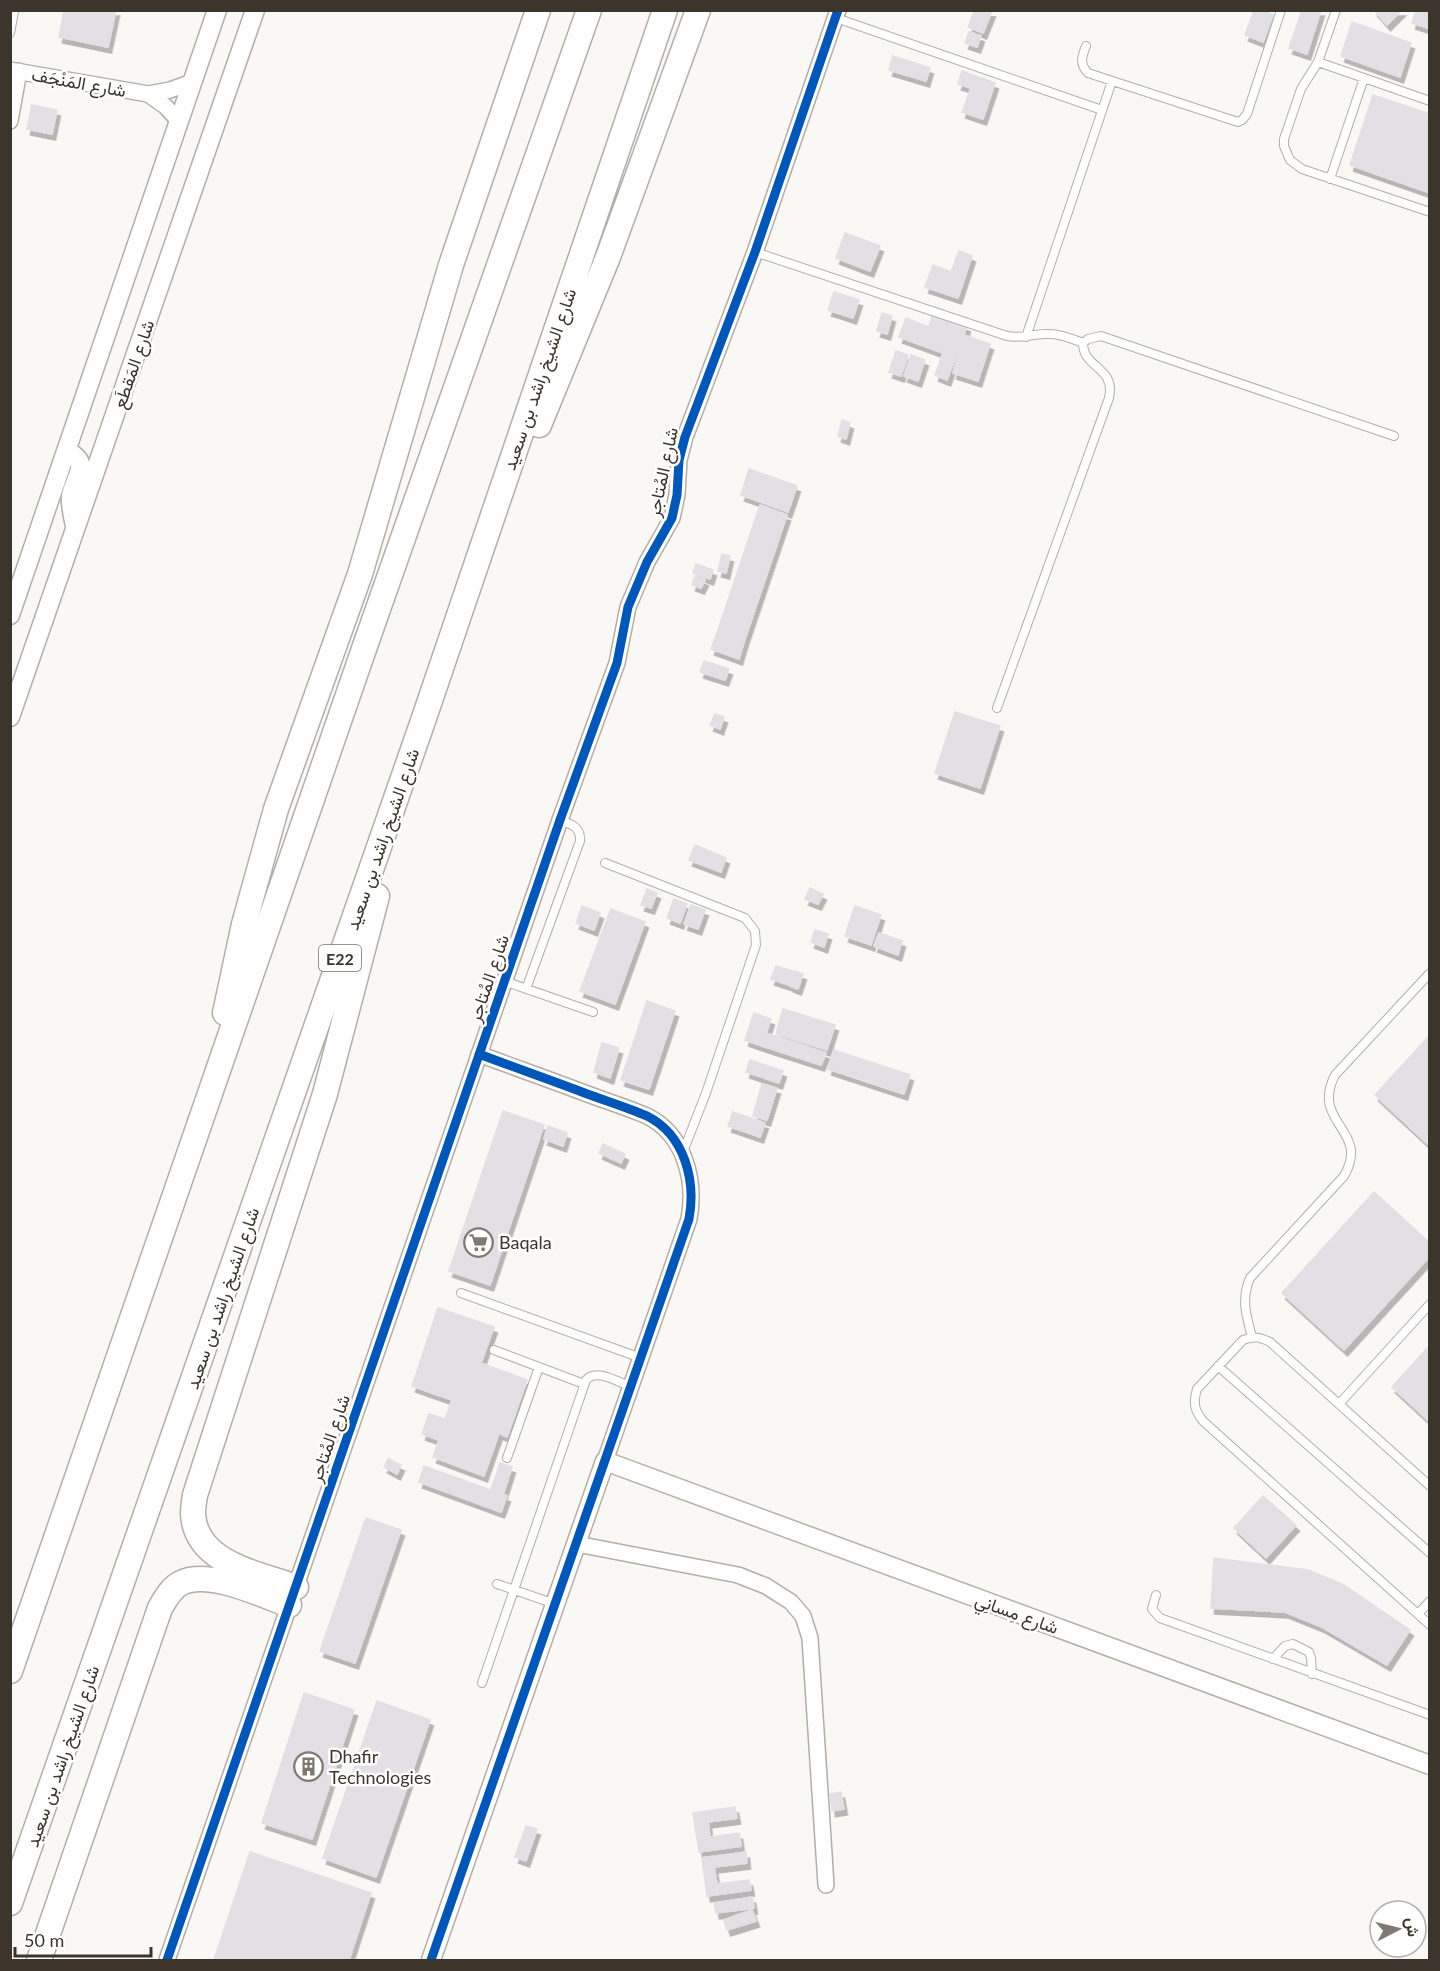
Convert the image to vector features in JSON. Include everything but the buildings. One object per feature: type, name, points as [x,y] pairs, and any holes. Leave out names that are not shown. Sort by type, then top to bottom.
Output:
[{"type":"highway","points":[[214,1083],[239,945],[276,809],[360,574],[451,266],[538,10]]},
{"type":"highway","points":[[10,1671],[365,646],[589,10]]},
{"type":"highway","name":"شارع الشيخ راشد بن سعيد","points":[[10,1903],[423,721],[665,10]]},
{"type":"highway","points":[[441,666],[608,256],[698,10]]},
{"type":"highway","points":[[292,1596],[214,1554],[196,1529],[193,1513],[195,1495],[325,1094],[423,721]]},
{"type":"highway","points":[[39,1960],[160,1608],[169,1593],[181,1583],[197,1578],[215,1579],[292,1596]]},
{"type":"street","name":"شارع المَقطَع","points":[[10,615],[217,10]]},
{"type":"street","name":"شارع المَقطَع","points":[[10,717],[255,10]]},
{"type":"street","name":"شارع المُتاجر","points":[[167,1960],[504,981],[617,663],[628,607],[644,569],[672,518],[685,437],[755,252],[837,14]]},
{"type":"street","name":"شارع المَنْجَف","points":[[15,71],[148,94],[170,90],[192,82]]},
{"type":"street","points":[[10,121],[15,71]]},
{"type":"street","name":"شارع المَنْجَف","points":[[148,94],[165,106],[179,122]]},
{"type":"street","points":[[66,452],[76,456],[80,461],[81,470],[71,497],[75,531]]},
{"type":"street","points":[[431,1960],[577,1545],[689,1219],[692,1202],[692,1185],[682,1153],[662,1127],[648,1117],[479,1054]]},
{"type":"street","name":"شارع مِسانِي","points":[[605,1461],[1430,1765]]},
{"type":"street","points":[[577,1545],[738,1575],[782,1595],[797,1609],[807,1626],[810,1638],[826,1885]]},
{"type":"lane","points":[[10,33],[12,11],[24,10]]},
{"type":"lane","points":[[1086,46],[1081,61],[1088,73],[1238,122],[1245,118],[1281,10]]},
{"type":"lane","points":[[1336,10],[1318,62],[1301,89],[1286,132],[1284,146],[1290,160],[1295,165],[1330,179],[1430,212]]},
{"type":"lane","points":[[837,14],[1102,110]]},
{"type":"lane","points":[[1318,62],[1430,100]]},
{"type":"lane","points":[[1330,179],[1364,78]]},
{"type":"lane","points":[[1026,337],[1112,81]]},
{"type":"lane","points":[[755,252],[1007,336],[1057,334],[1083,343]]},
{"type":"lane","points":[[1083,343],[1088,339],[1101,336],[1394,436]]},
{"type":"lane","points":[[997,708],[1109,398],[1109,379],[1087,358],[1083,343]]},
{"type":"lane","points":[[526,989],[580,841],[580,833],[575,826],[560,820]]},
{"type":"lane","points":[[605,863],[745,918],[755,931],[756,945],[706,1093],[682,1153]]},
{"type":"lane","points":[[1252,1337],[1244,1310],[1244,1297],[1250,1278],[1344,1176],[1350,1162],[1348,1137],[1331,1113],[1328,1104],[1330,1084],[1335,1075],[1430,973]]},
{"type":"lane","points":[[504,981],[593,1012]]},
{"type":"lane","points":[[461,1293],[641,1358]]},
{"type":"lane","points":[[1339,1404],[1430,1304]]},
{"type":"lane","points":[[1430,1486],[1270,1342],[1261,1338],[1252,1337],[1243,1340],[1197,1389],[1195,1397],[1197,1414],[1430,1625]]},
{"type":"lane","points":[[494,1350],[584,1384]]},
{"type":"lane","points":[[1218,1366],[1430,1553]]},
{"type":"lane","points":[[507,1458],[539,1367]]},
{"type":"lane","points":[[483,1683],[584,1384],[588,1377],[594,1374],[631,1387]]},
{"type":"lane","points":[[497,1584],[556,1604]]},
{"type":"lane","points":[[1156,1595],[1152,1609],[1160,1618],[1430,1715]]},
{"type":"lane","points":[[1418,1614],[1430,1601]]},
{"type":"lane","points":[[1273,1659],[1288,1644],[1293,1644],[1308,1652],[1311,1658],[1312,1674]]},
{"type":"cycle path","points":[[167,1960],[560,820],[617,663],[628,607],[647,562],[672,518],[677,495],[679,460],[685,437],[755,252],[838,10]]},
{"type":"cycle path","points":[[431,1960],[689,1219],[691,1204],[689,1175],[685,1160],[671,1135],[660,1124],[647,1116],[479,1054]]},
{"type":"place","name":"Baqala","points":[[478,1242]]},
{"type":"place","name":"Dhafir Technologies","points":[[308,1766]]}]
